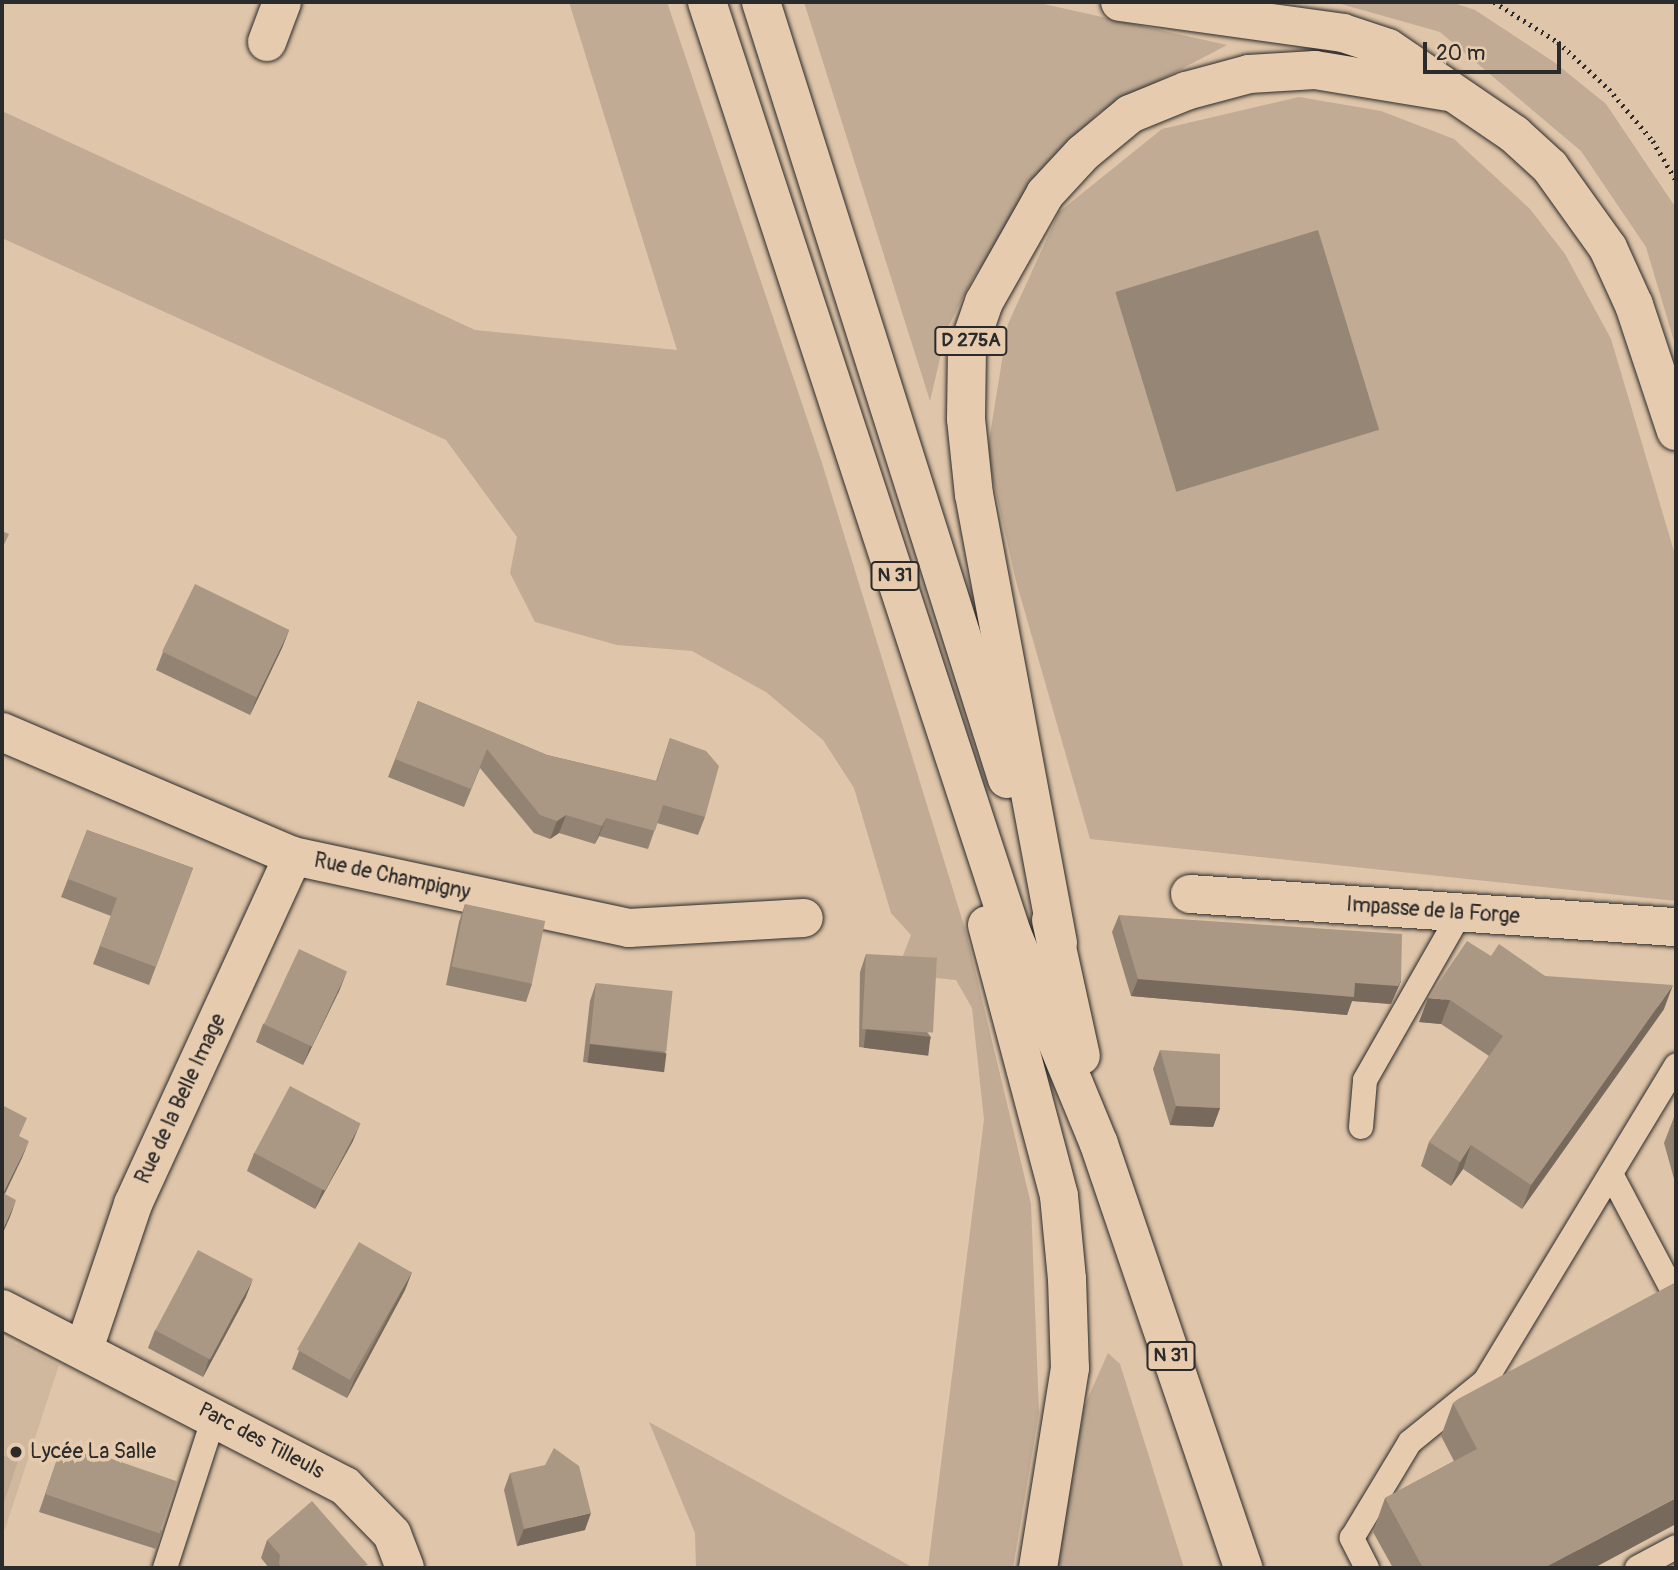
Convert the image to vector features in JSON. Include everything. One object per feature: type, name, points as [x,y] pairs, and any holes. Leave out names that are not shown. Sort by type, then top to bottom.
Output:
[{"type":"main road","points":[[267,42],[282,2]]},
{"type":"main road","name":"N 31","points":[[707,2],[1012,933],[1099,1144],[1243,1568]]},
{"type":"main road","name":"N 31","points":[[761,2],[1058,943],[1099,1144]]},
{"type":"main road","points":[[1120,2],[1343,33],[1388,48],[1450,92]]},
{"type":"main road","name":"D 275A","points":[[1058,943],[974,495],[966,419],[967,351],[984,302],[1045,194],[1083,153],[1130,114],[1186,91],[1249,74],[1315,70],[1450,92],[1514,134],[1581,205],[1608,248],[1634,305],[1676,431]]},
{"type":"main road","points":[[899,588],[1059,1196],[1070,1368],[1038,1568]]},
{"type":"main road","name":"Rue de Champigny","points":[[2,732],[293,856],[629,928],[804,918]]},
{"type":"main road","name":"Rue de la Belle Image","points":[[84,1349],[133,1204],[293,856]]},
{"type":"main road","name":"Impasse de la Forge","points":[[1189,894],[1676,927]]},
{"type":"main road","name":"Parc des Tilleuls","points":[[2,1308],[345,1486],[392,1534],[404,1568]]},
{"type":"lane","points":[[1362,1127],[1365,1080],[1461,912]]},
{"type":"lane","points":[[1367,1568],[1352,1538],[1410,1442],[1485,1381],[1676,1065]]},
{"type":"lane","points":[[1611,1174],[1676,1297]]},
{"type":"lane","points":[[165,1568],[214,1417]]},
{"type":"lane","points":[[1637,1568],[1676,1547]]},
{"type":"path","points":[[1494,2],[1558,43],[1609,89],[1653,141],[1676,180]]},
{"type":"shaded area","points":[[569,2],[667,2],[822,463],[966,932],[1031,1204],[1039,1413],[1013,1568],[928,1568],[984,1120],[972,1008],[956,980],[896,974],[911,935],[891,913],[854,788],[823,740],[766,692],[692,651],[617,645],[535,622],[510,573],[517,537],[446,440],[2,238],[2,111],[475,330],[677,350]]},
{"type":"shaded area","points":[[804,2],[1035,2],[1227,45],[1098,113],[1051,165],[973,278],[947,329],[930,401]]},
{"type":"shaded area","points":[[1334,2],[1451,2],[1475,10],[1554,62],[1606,104],[1676,208],[1676,348],[1646,247],[1581,151],[1440,32]]},
{"type":"shaded area","points":[[1299,97],[1381,111],[1454,139],[1530,209],[1565,254],[1611,339],[1676,558],[1676,901],[1090,839],[1016,581],[987,453],[1008,324],[1059,212],[1162,129]]},
{"type":"shaded area","points":[[1318,230],[1379,430],[1176,492],[1115,292]]},
{"type":"shaded area","name":"Lycée La Salle","points":[[2,1337],[59,1365],[2,1538]]},
{"type":"shaded area","points":[[1108,1353],[1120,1364],[1184,1568],[1057,1568],[1084,1407]]},
{"type":"shaded area","points":[[649,1422],[914,1568],[696,1568],[695,1533]]},
{"type":"shaded area","points":[[2,1455],[18,1461],[2,1509]]},
{"type":"building","points":[[2,531],[9,534],[2,549]]},
{"type":"building","points":[[195,584],[289,630],[256,697],[162,651]]},
{"type":"building","points":[[418,701],[547,755],[657,781],[670,738],[706,751],[719,766],[705,817],[663,805],[655,831],[606,818],[602,826],[566,815],[557,821],[540,815],[487,749],[471,789],[395,759]]},
{"type":"building","points":[[87,830],[193,868],[156,967],[100,946],[117,898],[68,879]]},
{"type":"building","points":[[465,904],[545,921],[532,984],[452,967]]},
{"type":"building","points":[[1119,915],[1402,934],[1401,981],[1398,986],[1355,983],[1354,997],[1138,979]]},
{"type":"building","points":[[1467,941],[1491,956],[1499,944],[1545,976],[1673,985],[1531,1185],[1471,1145],[1460,1162],[1429,1142],[1503,1036],[1450,1000],[1428,998]]},
{"type":"building","points":[[299,949],[347,971],[312,1047],[264,1024]]},
{"type":"building","points":[[866,954],[937,958],[933,1033],[862,1029]]},
{"type":"building","points":[[596,983],[673,991],[666,1052],[590,1044]]},
{"type":"building","points":[[1160,1050],[1220,1054],[1220,1108],[1176,1106]]},
{"type":"building","points":[[290,1086],[361,1124],[325,1191],[254,1153]]},
{"type":"building","points":[[2,1105],[27,1118],[19,1136],[29,1141],[3,1193],[16,1200],[2,1231]]},
{"type":"building","points":[[359,1242],[412,1272],[350,1380],[297,1349]]},
{"type":"building","points":[[198,1250],[253,1279],[210,1359],[155,1330]]},
{"type":"building","points":[[1676,1282],[1676,1498],[1544,1568],[1423,1568],[1385,1498],[1477,1449],[1453,1403]]},
{"type":"building","points":[[63,1442],[177,1481],[160,1533],[45,1494]]},
{"type":"building","points":[[554,1448],[579,1466],[591,1513],[524,1529],[510,1473],[545,1465]]},
{"type":"building","points":[[312,1501],[368,1565],[356,1568],[283,1568],[279,1564],[280,1555],[267,1540]]},
{"type":"place","name":"Lycée La Salle","points":[[16,1452]]}]
